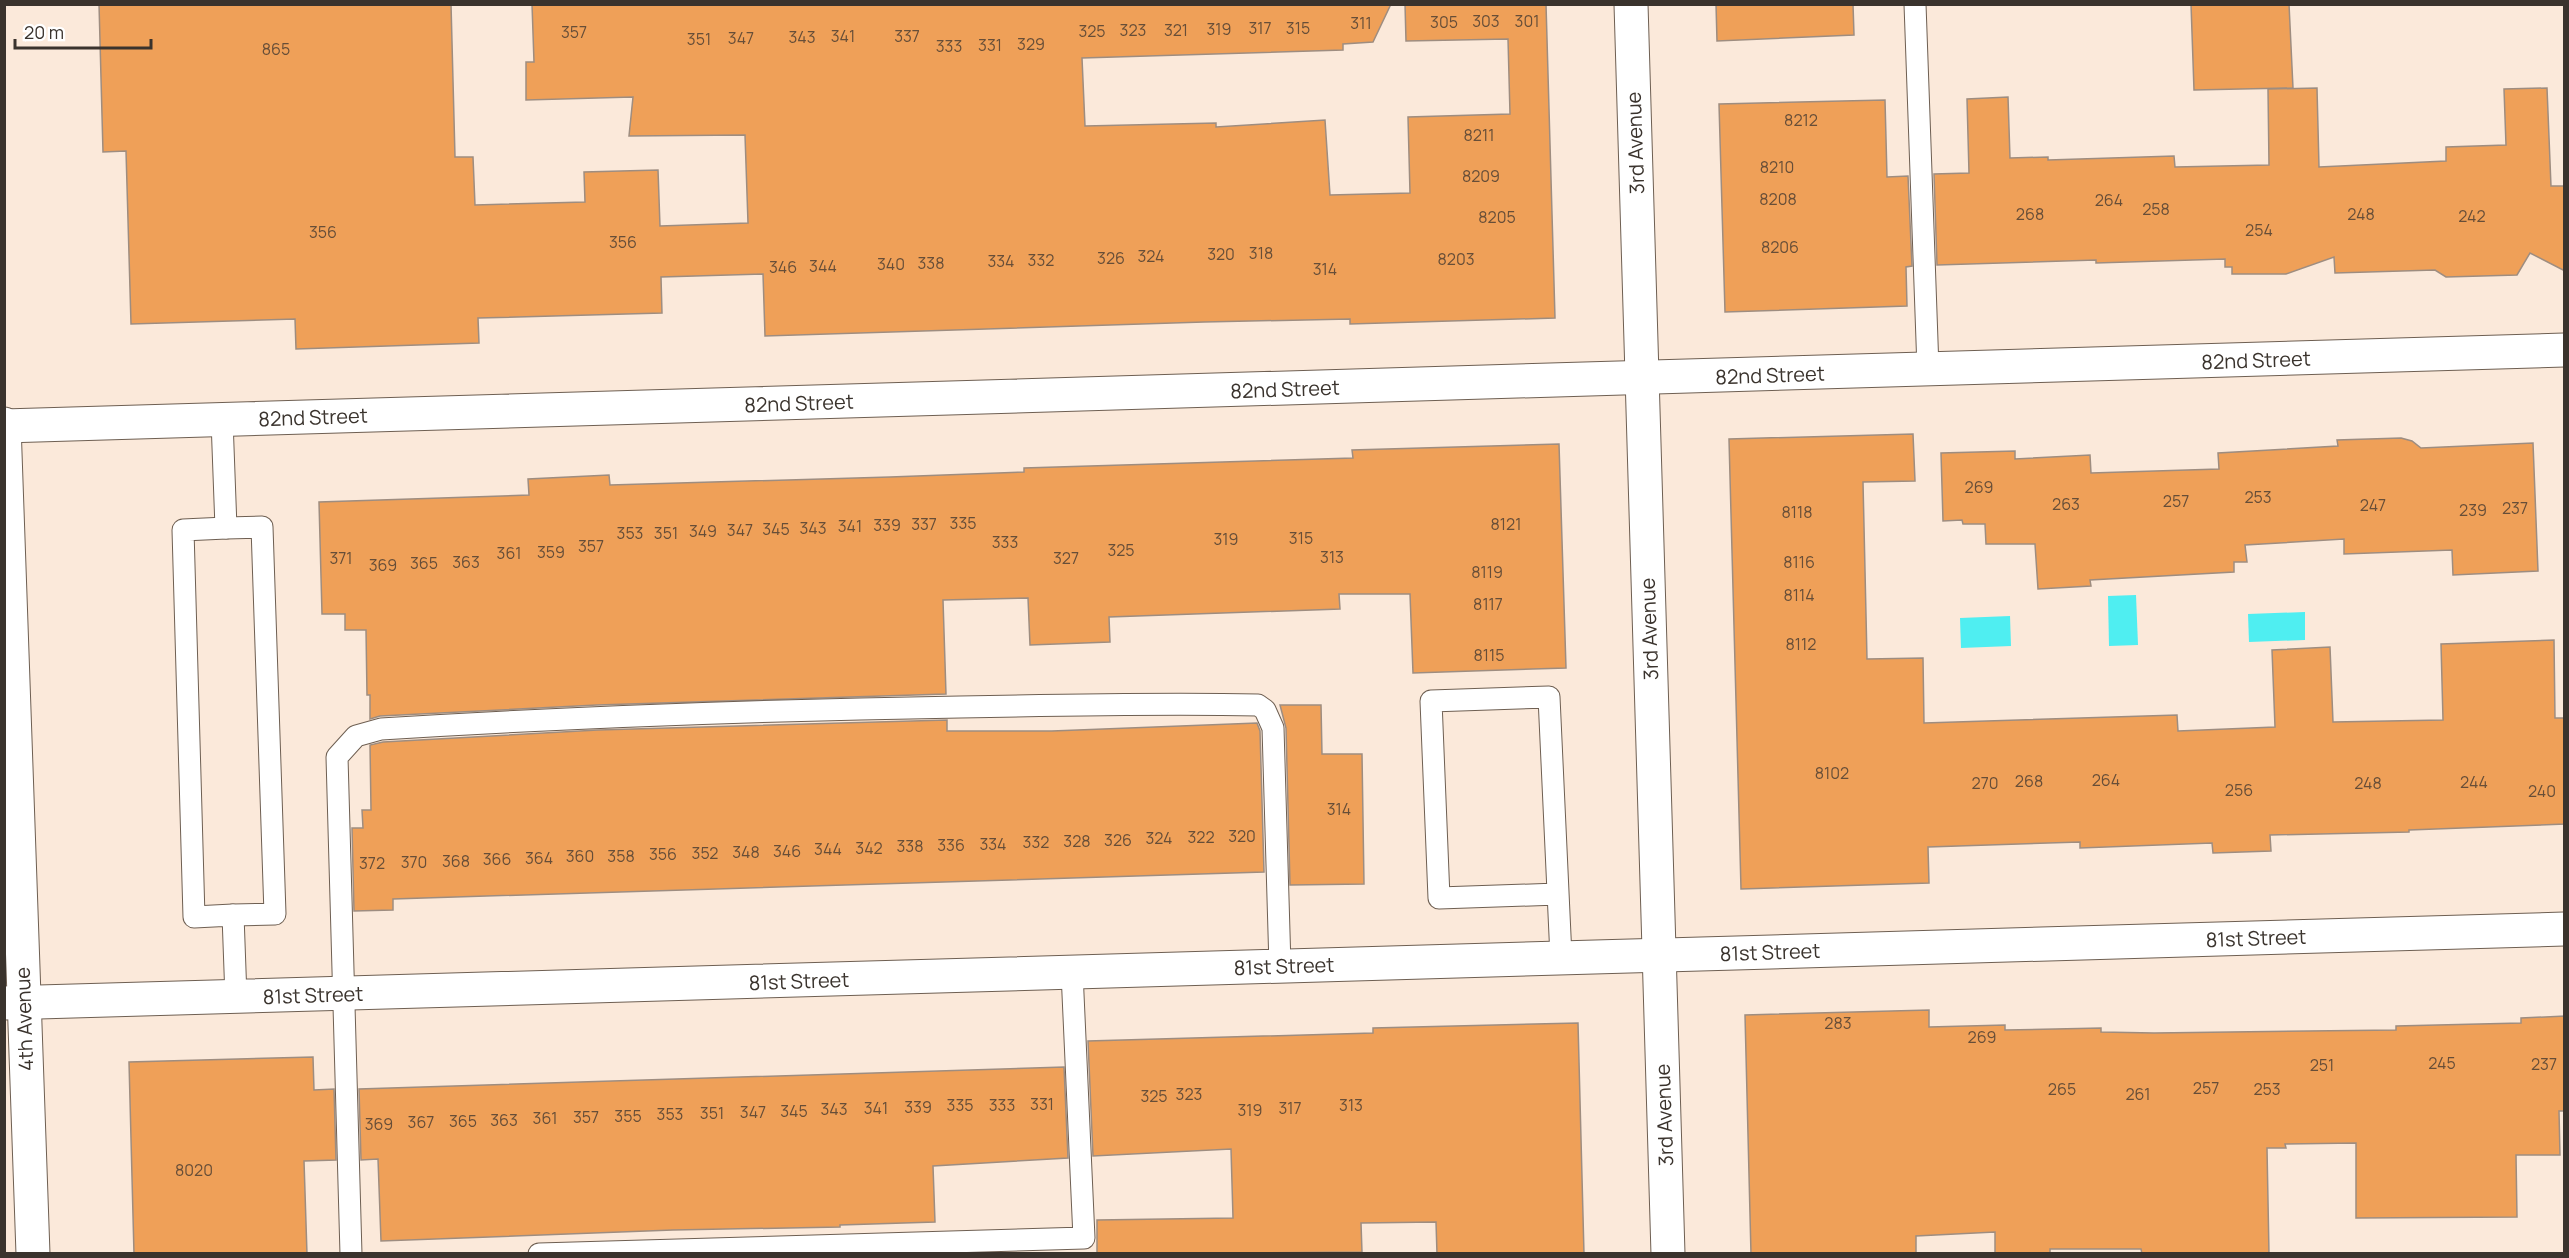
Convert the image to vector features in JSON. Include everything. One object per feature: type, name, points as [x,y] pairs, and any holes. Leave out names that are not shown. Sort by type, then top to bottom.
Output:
[{"type":"street","name":"3rd Avenue","points":[[1631,4],[1668,1254]]},
{"type":"street","name":"82nd Street","points":[[4,425],[2565,351]]},
{"type":"street","name":"4th Avenue","points":[[4,425],[14,1004],[33,1254]]},
{"type":"street","name":"81st Street","points":[[14,1004],[2565,929]]},
{"type":"lane","points":[[1915,4],[1928,369]]},
{"type":"lane","points":[[222,420],[226,528]]},
{"type":"lane","points":[[262,527],[275,914],[233,915],[194,917],[183,530],[262,527]]},
{"type":"lane","points":[[1558,894],[1438,898],[1431,701],[1549,697],[1561,957]]},
{"type":"lane","points":[[351,1254],[337,757],[356,736],[381,729],[563,718],[1180,703],[1258,705],[1265,710],[1273,728],[1280,966]]},
{"type":"lane","points":[[233,915],[236,998]]},
{"type":"lane","points":[[539,1254],[1084,1238],[1072,972]]},
{"type":"water","points":[[2136,595],[2138,645],[2109,646],[2108,596]]},
{"type":"water","points":[[2305,612],[2305,640],[2249,642],[2248,614]]},
{"type":"water","points":[[2010,616],[2011,646],[1961,648],[1960,618]]},
{"type":"building","points":[[99,4],[451,4],[455,157],[473,157],[475,205],[585,202],[584,172],[658,170],[660,226],[748,223],[745,135],[629,136],[633,97],[526,100],[526,62],[534,62],[532,4],[1391,4],[1373,42],[1343,44],[1343,50],[1082,58],[1085,126],[1216,123],[1216,127],[1325,120],[1330,195],[1410,193],[1408,117],[1510,114],[1508,39],[1406,41],[1405,4],[1546,4],[1555,318],[1350,324],[1350,319],[1204,322],[765,336],[763,274],[661,277],[662,313],[478,318],[479,343],[296,349],[295,319],[131,324],[126,151],[103,152]]},
{"type":"building","points":[[1716,4],[1853,4],[1854,35],[1717,41]]},
{"type":"building","points":[[2191,4],[2289,4],[2293,88],[2194,90]]},
{"type":"building","points":[[2317,88],[2319,167],[2446,161],[2446,147],[2506,145],[2504,89],[2547,88],[2551,186],[2565,186],[2565,271],[2530,253],[2517,275],[2446,277],[2435,270],[2335,273],[2334,257],[2286,274],[2232,274],[2232,267],[2225,267],[2225,259],[1937,265],[1934,174],[1969,173],[1967,99],[2008,97],[2010,158],[2048,157],[2048,160],[2174,156],[2175,167],[2269,165],[2268,89]]},
{"type":"building","points":[[1885,100],[1887,177],[1908,176],[1912,266],[1906,267],[1907,306],[1725,312],[1719,104]]},
{"type":"building","points":[[1913,434],[1915,481],[1863,482],[1867,659],[1923,658],[1924,723],[2177,715],[2178,731],[2275,727],[2272,650],[2330,647],[2333,722],[2443,720],[2441,644],[2554,640],[2555,718],[2565,718],[2565,824],[2409,830],[2409,832],[2270,835],[2271,851],[2213,853],[2212,843],[2080,848],[2080,842],[1928,847],[1929,883],[1741,889],[1729,439]]},
{"type":"building","points":[[2401,438],[2412,441],[2421,448],[2533,443],[2538,571],[2453,575],[2452,550],[2344,554],[2344,539],[2245,545],[2247,562],[2234,562],[2234,572],[2090,580],[2091,586],[2038,589],[2035,544],[1986,544],[1985,524],[1963,524],[1962,520],[1943,521],[1941,453],[2015,451],[2015,459],[2090,455],[2091,473],[2219,469],[2218,453],[2338,446],[2337,440]]},
{"type":"building","points":[[1559,444],[1566,668],[1413,673],[1410,594],[1339,594],[1340,609],[1109,617],[1110,642],[1030,645],[1028,598],[943,600],[946,694],[597,705],[380,716],[370,719],[370,695],[367,695],[366,630],[345,630],[345,614],[322,614],[319,502],[529,495],[528,479],[609,475],[610,485],[890,477],[1024,472],[1024,468],[1353,458],[1352,450]]},
{"type":"building","points":[[1280,705],[1321,705],[1322,754],[1362,754],[1364,884],[1290,885],[1286,728]]},
{"type":"building","points":[[947,720],[947,731],[1052,731],[1257,723],[1260,731],[1264,872],[393,899],[393,910],[354,911],[352,828],[363,828],[362,810],[371,810],[370,745],[383,742],[598,730]]},
{"type":"building","points":[[1929,1010],[1929,1027],[2005,1025],[2005,1030],[2101,1028],[2101,1032],[2154,1033],[2396,1030],[2396,1026],[2521,1023],[2521,1018],[2565,1016],[2565,1111],[2559,1111],[2560,1155],[2516,1155],[2517,1217],[2356,1218],[2356,1143],[2285,1144],[2286,1148],[2267,1148],[2269,1254],[2142,1254],[2141,1249],[2050,1249],[2050,1254],[1995,1254],[1995,1232],[1916,1236],[1916,1254],[1751,1254],[1745,1015]]},
{"type":"building","points":[[1578,1023],[1584,1254],[1437,1254],[1436,1222],[1361,1223],[1362,1252],[1097,1254],[1097,1220],[1233,1218],[1231,1149],[1093,1156],[1088,1041],[1373,1033],[1373,1028]]},
{"type":"building","points":[[313,1057],[314,1090],[334,1089],[336,1160],[304,1161],[307,1254],[134,1254],[129,1062]]},
{"type":"building","points":[[1064,1067],[1068,1158],[933,1166],[935,1222],[381,1241],[378,1159],[361,1160],[359,1089]]}]
